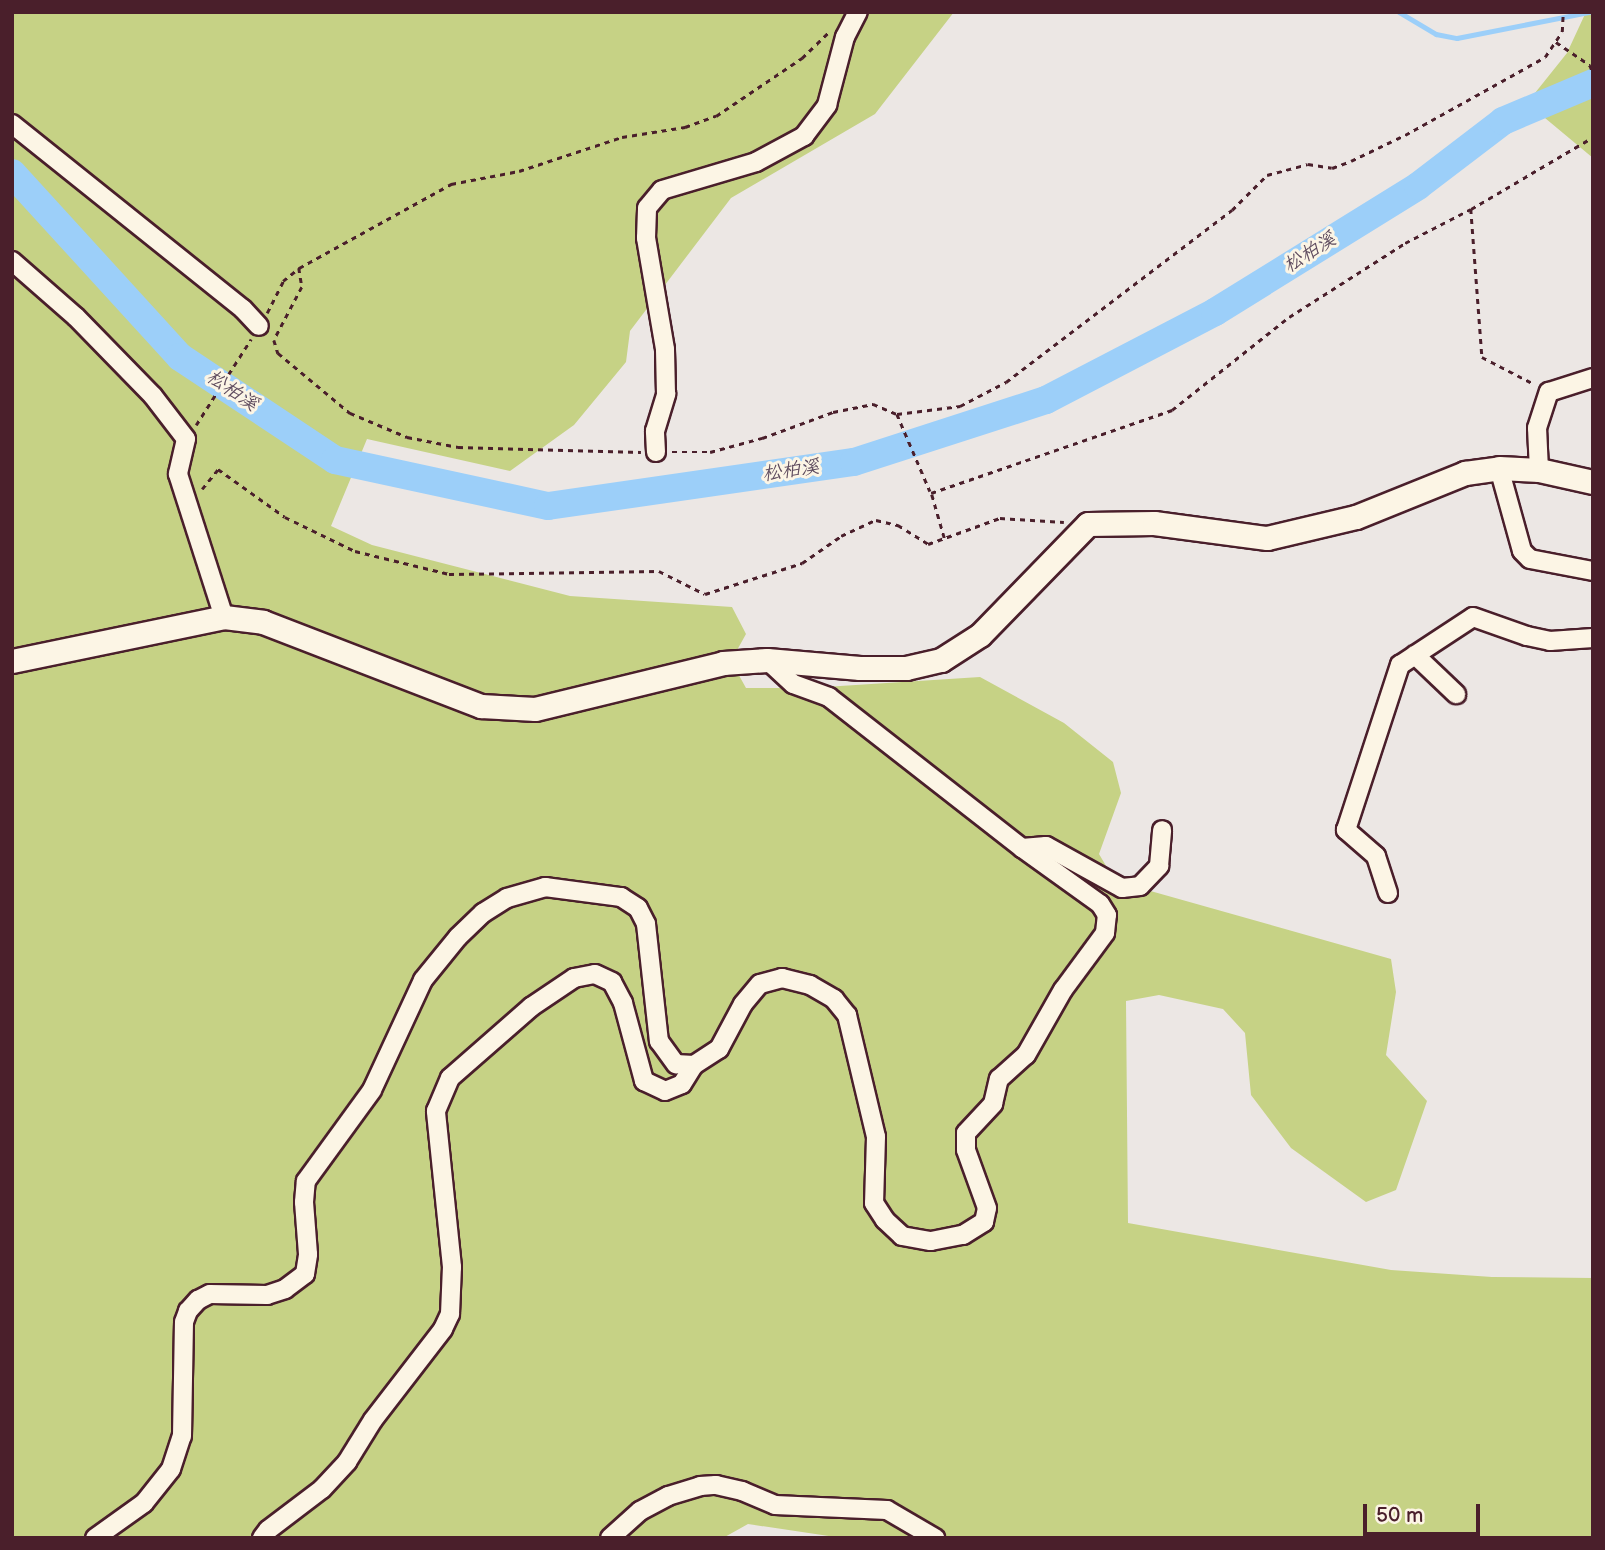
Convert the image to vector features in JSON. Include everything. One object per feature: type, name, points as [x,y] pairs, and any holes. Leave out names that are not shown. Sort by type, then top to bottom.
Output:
[{"type":"main road","points":[[12,661],[225,617],[263,622],[481,705],[535,709],[723,663],[766,660],[860,668],[906,668],[942,660],[980,635],[1088,524],[1154,523],[1267,538],[1356,517],[1465,473],[1499,468],[1539,470],[1593,482]]},
{"type":"street","points":[[656,452],[654,431],[666,394],[665,349],[646,238],[647,208],[662,190],[757,162],[804,136],[827,105],[845,37],[858,12]]},
{"type":"street","points":[[12,124],[243,309],[259,326]]},
{"type":"street","points":[[12,261],[76,317],[124,366],[153,396],[186,439],[178,474],[225,617]]},
{"type":"street","points":[[1539,470],[1537,428],[1549,392],[1593,378]]},
{"type":"street","points":[[1499,468],[1522,551],[1530,559],[1593,571]]},
{"type":"street","points":[[1388,893],[1376,856],[1346,830],[1400,665],[1473,617],[1550,641],[1593,638]]},
{"type":"street","points":[[1415,655],[1457,694]]},
{"type":"street","points":[[262,1538],[268,1530],[322,1489],[347,1462],[373,1420],[443,1329],[450,1314],[452,1267],[436,1111],[450,1079],[531,1007],[573,978],[595,975],[612,982],[623,1003],[644,1081],[665,1091],[682,1084],[694,1065],[719,1049],[743,1004],[760,984],[782,978],[810,985],[834,999],[847,1015],[876,1137],[874,1203],[885,1220],[902,1236],[931,1241],[963,1235],[985,1222],[987,1208],[966,1150],[966,1133],[992,1104],[999,1079],[1026,1055],[1063,990],[1105,933],[1107,915],[1100,904],[1022,848],[829,697],[793,684],[766,660]]},
{"type":"street","points":[[1022,848],[1046,846],[1122,888],[1140,886],[1159,866],[1162,830]]},
{"type":"street","points":[[95,1538],[144,1503],[171,1469],[182,1436],[184,1322],[188,1311],[198,1300],[210,1294],[267,1294],[285,1289],[305,1274],[308,1254],[304,1202],[306,1181],[372,1090],[424,980],[458,937],[483,913],[507,898],[545,887],[621,897],[638,908],[646,924],[659,1041],[676,1064],[694,1065]]},
{"type":"street","points":[[610,1538],[640,1511],[668,1496],[699,1486],[716,1485],[742,1491],[775,1505],[887,1510],[935,1538]]},
{"type":"path","points":[[299,268],[302,288],[274,340],[278,353],[350,413],[408,437],[458,447],[710,452],[762,438],[833,412],[873,404],[897,414],[960,405],[1006,382],[1232,210],[1250,188],[1267,176],[1284,168],[1308,164],[1332,168],[1352,161],[1417,129],[1545,57],[1562,28],[1563,12]]},
{"type":"path","points":[[186,439],[259,326],[284,281],[299,268],[451,184],[519,171],[622,136],[685,127],[716,116],[802,58],[830,31]]},
{"type":"path","points":[[1555,41],[1590,65],[1593,73]]},
{"type":"path","points":[[930,493],[1172,410],[1289,317],[1405,243],[1471,209],[1593,137]]},
{"type":"path","points":[[1471,209],[1482,357],[1549,392]]},
{"type":"path","points":[[897,414],[930,493],[944,539]]},
{"type":"path","points":[[190,504],[218,468],[285,517],[355,551],[449,574],[659,572],[705,594],[803,563],[841,536],[876,520],[898,525],[928,544],[1000,518],[1088,524]]},
{"type":"green space","points":[[12,12],[954,12],[875,114],[731,198],[630,331],[626,362],[574,425],[510,471],[367,439],[331,526],[372,545],[570,596],[732,607],[746,634],[731,661],[746,688],[809,688],[980,677],[1064,723],[1113,762],[1121,793],[1099,854],[1115,881],[1391,959],[1396,992],[1386,1055],[1427,1101],[1396,1190],[1366,1202],[1291,1148],[1251,1095],[1245,1033],[1223,1009],[1159,995],[1126,1001],[1128,1223],[1391,1270],[1492,1277],[1593,1278],[1593,1538],[842,1538],[748,1524],[723,1538],[12,1538]]},
{"type":"green space","points":[[1586,12],[1593,12],[1593,158],[1527,103],[1567,53]]},
{"type":"waterway","points":[[1399,12],[1436,34],[1457,38],[1589,12]]},
{"type":"waterway","name":"松柏溪","points":[[12,173],[180,357],[335,460],[548,506],[854,462],[1046,400],[1215,312],[1418,186],[1503,121],[1593,83]]}]
